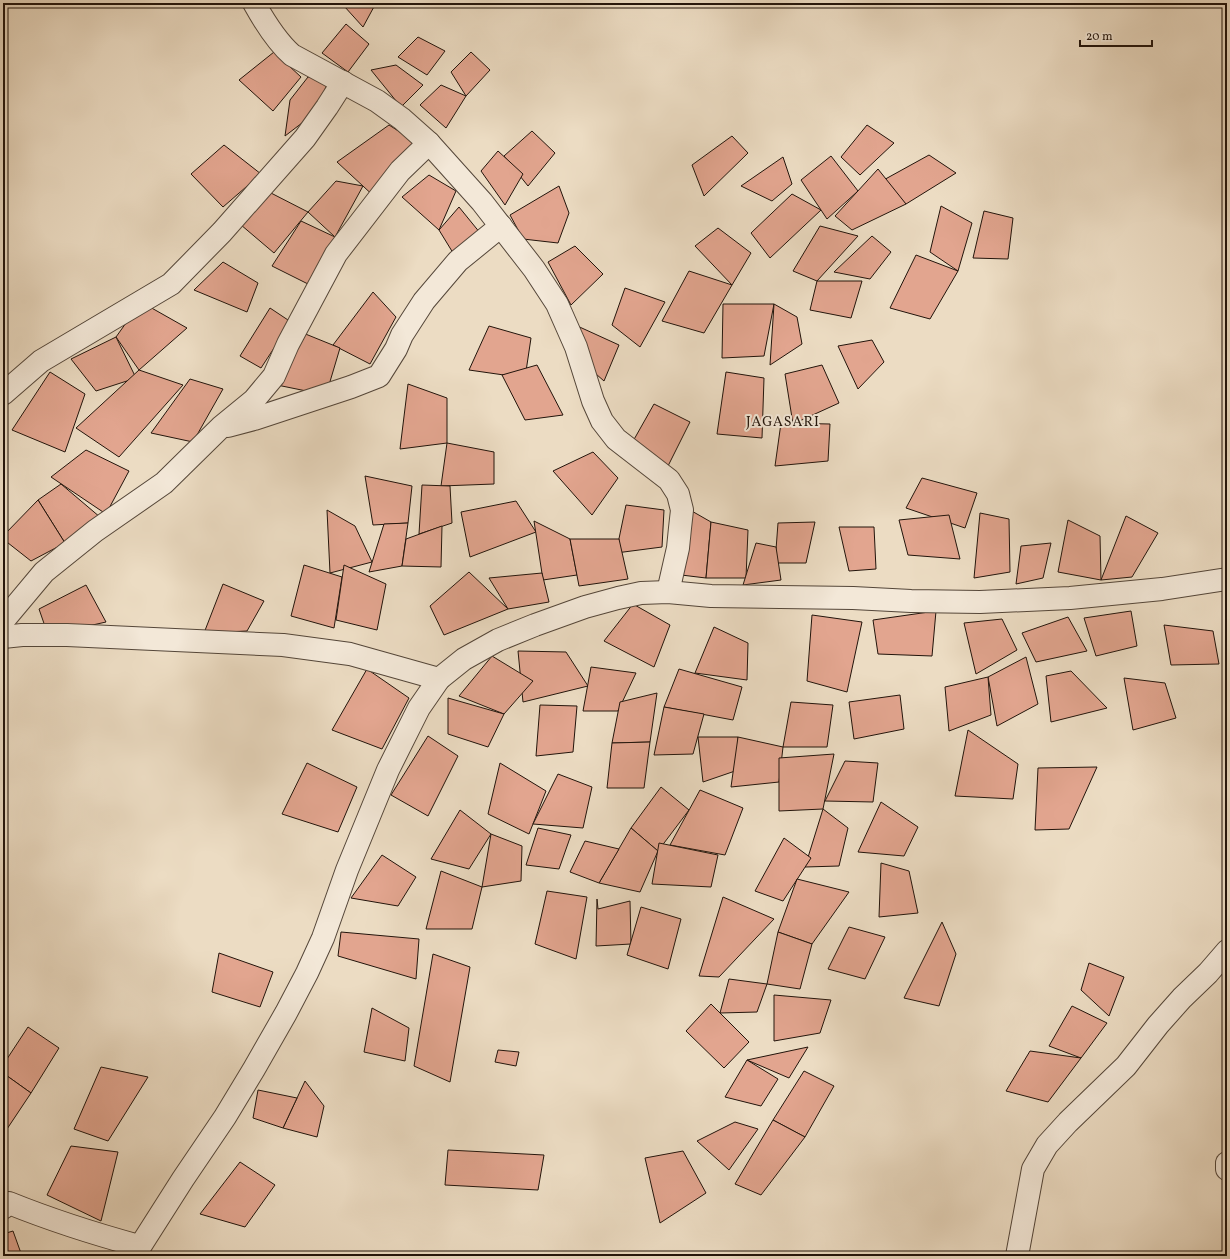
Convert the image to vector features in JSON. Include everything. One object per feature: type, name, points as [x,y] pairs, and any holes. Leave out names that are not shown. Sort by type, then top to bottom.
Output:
[{"type":"street","points":[[254,3],[283,47],[292,54],[377,101],[402,119],[429,143],[482,202],[534,269],[557,304],[576,347],[593,401],[602,421],[616,440],[669,480],[678,494],[682,510],[680,534],[673,574],[668,592]]},
{"type":"street","points":[[3,394],[41,361],[171,284],[222,232],[305,138],[343,82]]},
{"type":"street","points":[[3,621],[44,572],[95,531],[164,483],[221,427],[254,400],[274,376],[288,344],[336,254],[400,171],[429,143]]},
{"type":"street","points":[[221,427],[254,419],[351,387],[379,376],[396,349],[402,335],[424,301],[458,261],[501,226]]},
{"type":"street","points":[[3,1208],[9,1203],[90,1232],[136,1251],[225,1117],[254,1070],[307,973],[323,938],[347,870],[388,770],[419,708],[439,679],[464,659],[498,640],[585,607],[641,593],[668,592],[711,596],[838,597],[980,602],[1070,598],[1162,589],[1227,579]]},
{"type":"street","points":[[3,637],[22,635],[67,635],[283,645],[350,654],[439,679]]},
{"type":"street","points":[[1018,1256],[1033,1169],[1047,1145],[1068,1122],[1126,1066],[1158,1025],[1227,951]]},
{"type":"street","points":[[1227,1163],[1227,1168]]},
{"type":"building","points":[[346,3],[376,3],[363,27],[344,6]]},
{"type":"building","points":[[346,24],[369,44],[348,72],[322,53]]},
{"type":"building","points":[[418,37],[445,51],[427,75],[398,57]]},
{"type":"building","points":[[274,52],[301,77],[273,111],[239,80]]},
{"type":"building","points":[[471,52],[490,70],[466,96],[451,72]]},
{"type":"building","points":[[396,65],[423,85],[401,107],[371,70]]},
{"type":"building","points":[[331,75],[315,113],[285,136],[290,100],[308,77]]},
{"type":"building","points":[[441,85],[466,96],[446,128],[420,105]]},
{"type":"building","points":[[389,125],[417,143],[377,199],[337,162]]},
{"type":"building","points":[[867,125],[894,143],[860,175],[841,157]]},
{"type":"building","points":[[532,131],[555,153],[528,186],[504,156]]},
{"type":"building","points":[[732,136],[748,153],[704,196],[692,165]]},
{"type":"building","points":[[224,145],[261,174],[223,207],[191,174]]},
{"type":"building","points":[[498,151],[523,174],[505,205],[481,171]]},
{"type":"building","points":[[929,155],[956,173],[906,204],[880,182]]},
{"type":"building","points":[[831,156],[858,191],[827,219],[801,180]]},
{"type":"building","points":[[783,157],[792,184],[772,201],[741,186]]},
{"type":"building","points":[[878,169],[906,204],[852,230],[835,216]]},
{"type":"building","points":[[429,175],[456,191],[439,230],[402,197]]},
{"type":"building","points":[[336,181],[363,186],[335,237],[308,212]]},
{"type":"building","points":[[559,186],[569,213],[558,243],[523,239],[510,215]]},
{"type":"building","points":[[269,192],[308,212],[274,253],[234,219]]},
{"type":"building","points":[[792,194],[821,210],[770,258],[751,233]]},
{"type":"building","points":[[941,206],[972,223],[958,271],[930,252]]},
{"type":"building","points":[[459,207],[485,239],[458,261],[439,230]]},
{"type":"building","points":[[984,211],[1013,218],[1008,259],[973,258]]},
{"type":"building","points":[[301,221],[335,237],[308,284],[272,266]]},
{"type":"building","points":[[820,226],[858,236],[817,281],[793,271]]},
{"type":"building","points":[[718,228],[751,253],[732,285],[695,246]]},
{"type":"building","points":[[872,236],[891,252],[870,279],[834,272]]},
{"type":"building","points":[[575,246],[603,274],[571,305],[548,262]]},
{"type":"building","points":[[916,255],[958,271],[930,319],[890,308]]},
{"type":"building","points":[[223,262],[258,283],[247,312],[194,290]]},
{"type":"building","points":[[689,271],[732,285],[704,333],[662,321]]},
{"type":"building","points":[[817,281],[862,281],[851,318],[810,310]]},
{"type":"building","points":[[625,288],[665,302],[640,347],[612,325]]},
{"type":"building","points":[[373,292],[396,317],[370,364],[333,345]]},
{"type":"building","points":[[141,302],[187,328],[139,370],[116,337]]},
{"type":"building","points":[[723,304],[774,304],[764,356],[722,358]]},
{"type":"building","points":[[774,304],[797,317],[802,344],[770,365]]},
{"type":"building","points":[[270,308],[291,322],[261,368],[240,356]]},
{"type":"building","points":[[573,324],[619,345],[604,381],[564,346]]},
{"type":"building","points":[[489,326],[531,338],[525,378],[469,370]]},
{"type":"building","points":[[303,333],[340,348],[326,395],[277,385]]},
{"type":"building","points":[[116,337],[136,378],[96,391],[71,359]]},
{"type":"building","points":[[872,340],[884,362],[858,389],[838,346]]},
{"type":"building","points":[[537,365],[563,415],[525,420],[502,375]]},
{"type":"building","points":[[822,365],[839,403],[793,424],[785,374]]},
{"type":"building","points":[[139,370],[183,385],[119,457],[76,428]]},
{"type":"building","points":[[50,372],[85,394],[65,452],[12,430]]},
{"type":"building","points":[[726,372],[764,378],[762,438],[717,434]]},
{"type":"building","points":[[190,379],[223,389],[193,442],[151,433]]},
{"type":"building","points":[[408,384],[447,398],[447,443],[400,449]]},
{"type":"building","points":[[654,404],[690,422],[667,468],[632,443]]},
{"type":"building","points":[[781,423],[830,424],[828,461],[775,466]]},
{"type":"building","points":[[447,443],[494,452],[494,484],[441,486]]},
{"type":"building","points":[[86,450],[129,471],[106,514],[51,477]]},
{"type":"building","points":[[593,452],[618,478],[592,515],[553,471]]},
{"type":"building","points":[[365,476],[412,486],[408,523],[373,525]]},
{"type":"building","points":[[922,478],[977,493],[965,528],[906,508]]},
{"type":"building","points":[[61,484],[107,523],[65,543],[38,500]]},
{"type":"building","points":[[422,485],[450,486],[452,523],[419,534]]},
{"type":"building","points":[[38,500],[65,543],[31,561],[3,539],[3,536]]},
{"type":"building","points":[[516,501],[536,532],[470,557],[461,512]]},
{"type":"building","points":[[626,505],[664,510],[662,547],[616,553]]},
{"type":"building","points":[[327,510],[355,526],[372,562],[330,573]]},
{"type":"building","points":[[690,510],[711,522],[706,578],[673,574]]},
{"type":"building","points":[[980,513],[1009,519],[1010,572],[974,578]]},
{"type":"building","points":[[949,515],[960,559],[908,555],[899,520]]},
{"type":"building","points":[[1126,516],[1158,533],[1132,577],[1101,580]]},
{"type":"building","points":[[1068,520],[1100,536],[1101,580],[1058,572]]},
{"type":"building","points":[[534,521],[570,539],[577,575],[543,580]]},
{"type":"building","points":[[711,522],[748,530],[746,578],[706,578]]},
{"type":"building","points":[[815,522],[806,563],[775,563],[778,523]]},
{"type":"building","points":[[408,523],[402,566],[369,572],[384,524]]},
{"type":"building","points":[[442,526],[441,567],[402,566],[406,539]]},
{"type":"building","points":[[839,527],[874,527],[876,569],[849,571]]},
{"type":"building","points":[[570,539],[619,539],[628,579],[579,586]]},
{"type":"building","points":[[756,543],[776,547],[781,580],[743,585]]},
{"type":"building","points":[[1051,543],[1043,578],[1016,584],[1021,546]]},
{"type":"building","points":[[304,565],[342,577],[334,628],[291,616]]},
{"type":"building","points":[[344,565],[386,584],[377,630],[336,620]]},
{"type":"building","points":[[469,572],[508,609],[444,635],[430,606]]},
{"type":"building","points":[[542,573],[549,602],[508,609],[489,578]]},
{"type":"building","points":[[223,584],[264,601],[247,631],[204,633]]},
{"type":"building","points":[[86,585],[106,622],[48,635],[39,609]]},
{"type":"building","points":[[633,604],[670,625],[654,667],[604,641]]},
{"type":"building","points":[[936,611],[932,656],[878,654],[873,620]]},
{"type":"building","points":[[1131,611],[1137,646],[1096,656],[1084,618]]},
{"type":"building","points":[[812,615],[862,622],[847,692],[807,681]]},
{"type":"building","points":[[1068,617],[1087,651],[1036,662],[1022,633]]},
{"type":"building","points":[[1002,619],[1017,650],[976,674],[964,623]]},
{"type":"building","points":[[1164,625],[1213,631],[1219,664],[1171,665]]},
{"type":"building","points":[[714,627],[748,643],[747,680],[695,673]]},
{"type":"building","points":[[518,651],[566,652],[588,686],[523,702]]},
{"type":"building","points":[[492,656],[533,681],[504,714],[459,696]]},
{"type":"building","points":[[1026,657],[1038,704],[997,726],[988,677]]},
{"type":"building","points":[[591,667],[636,673],[618,711],[583,711]]},
{"type":"building","points":[[367,669],[409,698],[382,749],[332,730]]},
{"type":"building","points":[[679,669],[742,687],[733,720],[664,707]]},
{"type":"building","points":[[1071,671],[1107,708],[1051,722],[1046,676]]},
{"type":"building","points":[[988,677],[991,715],[949,731],[945,687]]},
{"type":"building","points":[[1124,678],[1165,683],[1176,718],[1133,730]]},
{"type":"building","points":[[657,693],[650,742],[612,743],[620,702]]},
{"type":"building","points":[[900,695],[904,729],[854,739],[849,702]]},
{"type":"building","points":[[448,698],[504,714],[488,747],[448,734]]},
{"type":"building","points":[[791,702],[833,705],[827,747],[783,747]]},
{"type":"building","points":[[540,705],[577,706],[573,752],[536,756]]},
{"type":"building","points":[[664,707],[704,714],[693,754],[654,755]]},
{"type":"building","points":[[968,730],[1018,764],[1013,799],[955,796]]},
{"type":"building","points":[[428,736],[458,756],[428,816],[391,795]]},
{"type":"building","points":[[698,737],[738,737],[738,770],[703,782]]},
{"type":"building","points":[[738,737],[783,747],[779,782],[731,787]]},
{"type":"building","points":[[650,742],[644,788],[607,788],[612,743]]},
{"type":"building","points":[[834,754],[823,809],[779,811],[779,758]]},
{"type":"building","points":[[845,761],[878,763],[873,802],[825,801]]},
{"type":"building","points":[[307,763],[357,787],[338,832],[282,814]]},
{"type":"building","points":[[500,763],[546,791],[529,834],[488,814]]},
{"type":"building","points":[[1097,767],[1069,829],[1035,830],[1038,768]]},
{"type":"building","points":[[558,774],[592,787],[583,828],[533,824]]},
{"type":"building","points":[[661,787],[689,810],[658,851],[631,828]]},
{"type":"building","points":[[700,790],[743,808],[725,855],[670,845]]},
{"type":"building","points":[[881,802],[918,827],[904,856],[858,852]]},
{"type":"building","points":[[823,809],[848,828],[839,866],[805,867]]},
{"type":"building","points":[[460,810],[491,834],[469,869],[431,859]]},
{"type":"building","points":[[538,828],[571,835],[559,869],[526,865]]},
{"type":"building","points":[[631,828],[658,851],[640,892],[599,883]]},
{"type":"building","points":[[491,834],[522,846],[521,881],[482,887]]},
{"type":"building","points":[[784,838],[811,858],[783,901],[755,891]]},
{"type":"building","points":[[585,841],[619,849],[599,883],[570,872]]},
{"type":"building","points":[[659,843],[718,855],[711,887],[652,884]]},
{"type":"building","points":[[382,855],[416,877],[398,906],[351,898]]},
{"type":"building","points":[[881,863],[909,871],[918,913],[879,917]]},
{"type":"building","points":[[441,871],[482,887],[472,929],[426,929]]},
{"type":"building","points":[[797,879],[849,892],[812,944],[778,932]]},
{"type":"building","points":[[547,891],[587,897],[576,959],[535,944]]},
{"type":"building","points":[[723,897],[774,919],[719,977],[699,976]]},
{"type":"building","points":[[597,899],[598,909],[630,901],[631,944],[596,946]]},
{"type":"building","points":[[641,907],[681,919],[668,969],[627,955]]},
{"type":"building","points":[[942,922],[956,954],[939,1006],[904,998]]},
{"type":"building","points":[[849,927],[885,937],[865,979],[828,969]]},
{"type":"building","points":[[341,932],[419,939],[416,979],[338,956]]},
{"type":"building","points":[[778,932],[812,944],[800,989],[767,984]]},
{"type":"building","points":[[219,953],[273,972],[260,1007],[212,992]]},
{"type":"building","points":[[433,954],[470,967],[450,1082],[414,1066]]},
{"type":"building","points":[[1089,963],[1124,977],[1109,1016],[1081,990]]},
{"type":"building","points":[[729,979],[767,984],[757,1012],[720,1013]]},
{"type":"building","points":[[774,995],[831,1000],[820,1033],[774,1041]]},
{"type":"building","points":[[711,1004],[749,1042],[724,1068],[686,1031]]},
{"type":"building","points":[[1072,1006],[1107,1023],[1081,1058],[1049,1046]]},
{"type":"building","points":[[372,1008],[409,1028],[405,1061],[364,1052]]},
{"type":"building","points":[[28,1027],[59,1048],[31,1093],[3,1073],[3,1065]]},
{"type":"building","points":[[808,1047],[789,1078],[747,1060]]},
{"type":"building","points":[[498,1050],[519,1052],[516,1066],[495,1062]]},
{"type":"building","points":[[1030,1051],[1081,1058],[1048,1102],[1006,1091]]},
{"type":"building","points":[[747,1060],[778,1079],[761,1106],[725,1097]]},
{"type":"building","points":[[101,1067],[148,1077],[108,1141],[74,1129]]},
{"type":"building","points":[[804,1071],[834,1086],[805,1137],[773,1120]]},
{"type":"building","points":[[3,1073],[31,1093],[3,1135]]},
{"type":"building","points":[[305,1081],[324,1106],[317,1137],[283,1128]]},
{"type":"building","points":[[258,1090],[297,1098],[283,1128],[253,1118]]},
{"type":"building","points":[[773,1120],[805,1137],[761,1195],[735,1184]]},
{"type":"building","points":[[735,1122],[758,1129],[729,1170],[697,1141]]},
{"type":"building","points":[[71,1146],[118,1152],[101,1221],[47,1195]]},
{"type":"building","points":[[448,1150],[544,1155],[538,1190],[445,1185]]},
{"type":"building","points":[[683,1151],[706,1193],[660,1223],[645,1158]]},
{"type":"building","points":[[240,1162],[275,1185],[245,1227],[200,1214]]},
{"type":"building","points":[[13,1231],[22,1256],[3,1256],[3,1234]]},
{"type":"district","name":"JAGASARI","points":[[783,421]]}]
